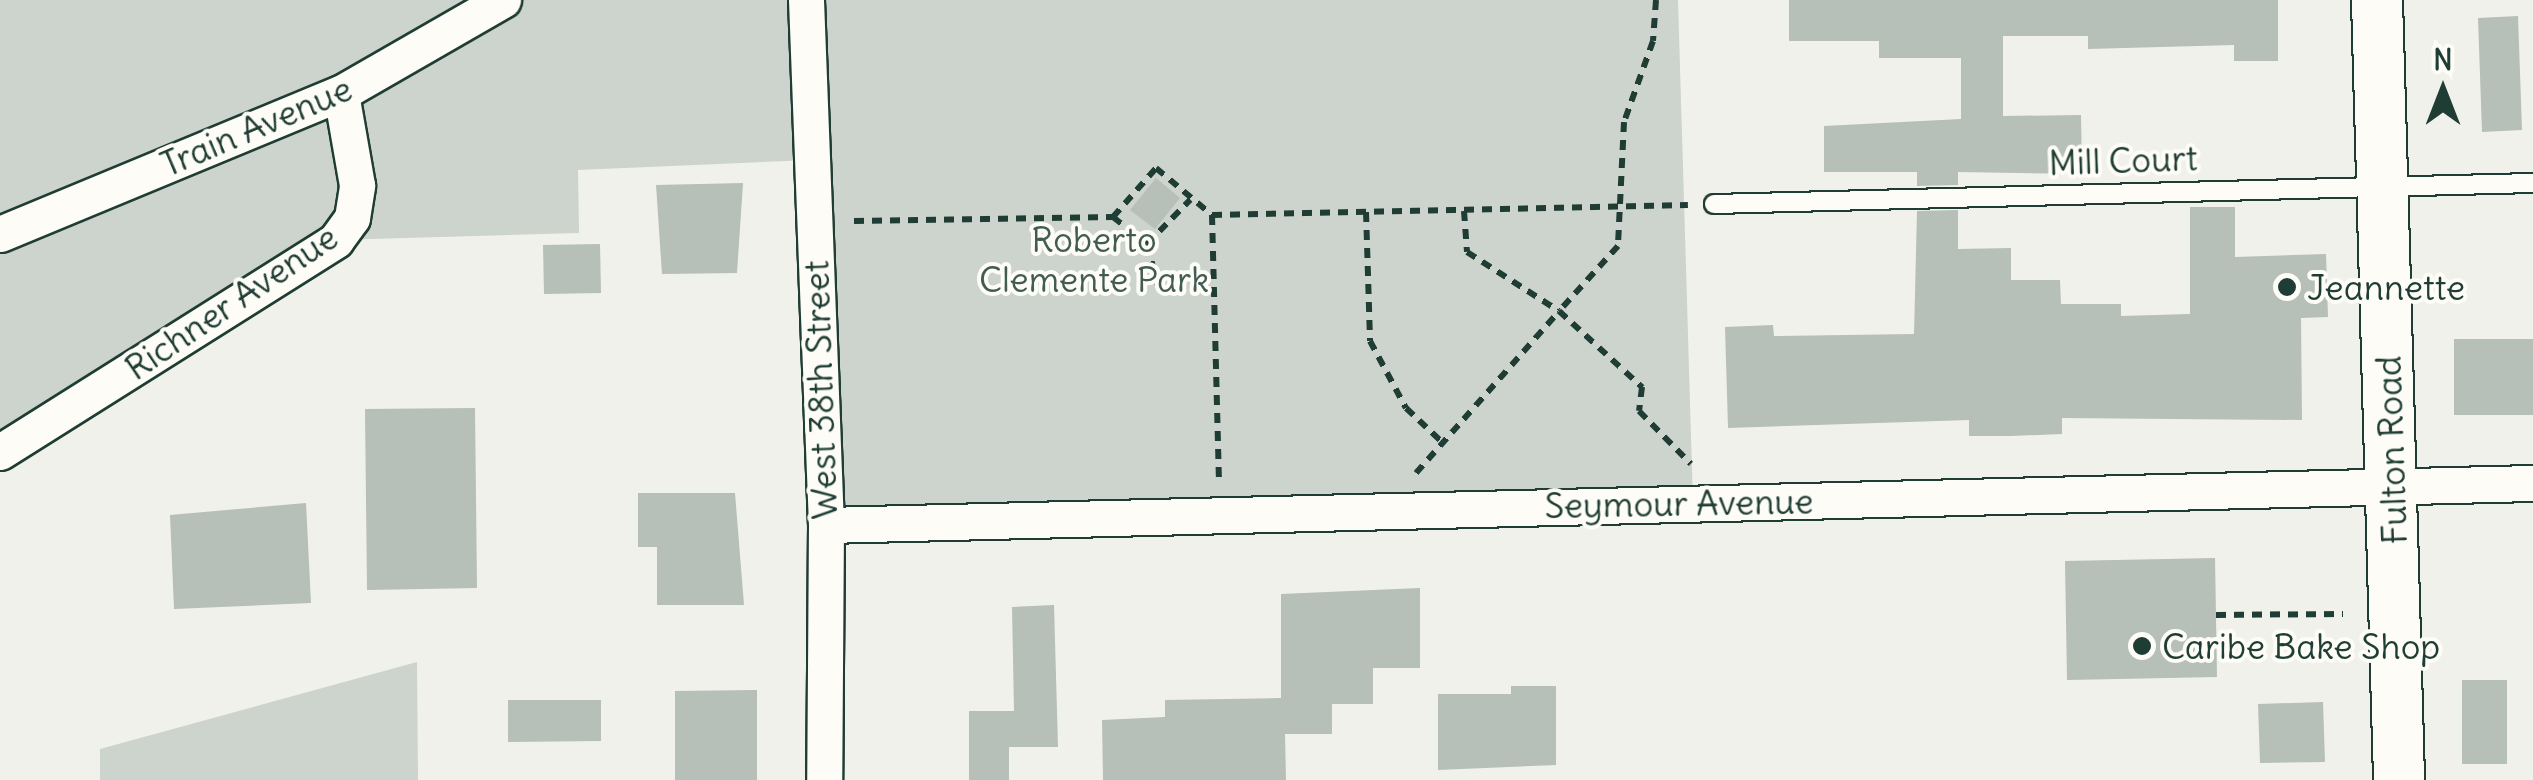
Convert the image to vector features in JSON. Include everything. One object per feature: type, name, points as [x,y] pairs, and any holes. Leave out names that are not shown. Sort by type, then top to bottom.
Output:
[{"type":"main road","name":"Fulton Road","points":[[2377,0],[2394,485],[2399,780]]},
{"type":"street","name":"Train Avenue","points":[[0,234],[340,92],[503,0]]},
{"type":"street","name":"West 38th Street","points":[[806,0],[826,525],[824,780]]},
{"type":"street","name":"Richner Avenue","points":[[0,452],[336,240],[352,218],[357,186],[340,92]]},
{"type":"street","name":"Seymour Avenue","points":[[826,525],[2533,483]]},
{"type":"lane","name":"Mill Court","points":[[1714,204],[2533,183]]},
{"type":"path","points":[[1414,476],[1618,246],[1624,122],[1653,41],[1656,0]]},
{"type":"path","points":[[1113,217],[1156,168],[1212,215],[1714,204]]},
{"type":"path","points":[[1147,244],[1190,200]]},
{"type":"path","points":[[1464,211],[1467,252],[1559,312],[1642,387],[1638,411],[1692,464]]},
{"type":"path","points":[[1366,212],[1370,341],[1406,408],[1442,442]]},
{"type":"path","points":[[1212,215],[1219,479]]},
{"type":"path","points":[[854,220],[1113,217],[1147,244],[1158,286]]},
{"type":"path","points":[[2216,616],[2343,614]]},
{"type":"green space","name":"Roberto Clemente Park","points":[[0,0],[1678,0],[1693,503],[826,525],[811,160],[578,170],[579,233],[336,240],[0,452]]},
{"type":"green space","points":[[417,662],[418,780],[100,780],[100,749]]},
{"type":"building","points":[[1789,0],[2278,0],[2278,61],[2234,61],[2234,45],[2088,49],[2088,36],[2003,36],[2003,116],[2081,115],[2082,174],[1958,172],[1958,185],[1917,186],[1917,172],[1824,172],[1824,126],[1961,119],[1961,58],[1879,58],[1879,41],[1789,41]]},
{"type":"building","points":[[2518,16],[2522,130],[2482,132],[2478,18]]},
{"type":"building","points":[[1156,178],[1180,198],[1155,229],[1130,210]]},
{"type":"building","points":[[743,183],[737,273],[662,274],[656,185]]},
{"type":"building","points":[[2190,207],[2235,207],[2235,257],[2326,254],[2328,317],[2301,318],[2302,420],[2062,418],[2062,434],[2011,436],[1969,436],[1969,420],[1728,428],[1725,327],[1773,325],[1774,336],[1914,334],[1917,211],[1958,210],[1958,249],[2011,248],[2011,280],[2060,280],[2061,304],[2121,304],[2121,316],[2190,314]]},
{"type":"building","points":[[600,244],[601,293],[544,294],[543,245]]},
{"type":"building","points":[[2454,339],[2533,339],[2533,415],[2454,415]]},
{"type":"building","points":[[475,408],[477,588],[367,590],[365,409]]},
{"type":"building","points":[[638,493],[735,493],[744,605],[657,605],[657,547],[638,547]]},
{"type":"building","points":[[306,503],[311,603],[174,609],[170,515]]},
{"type":"building","name":"Caribe Bake Shop","points":[[2215,558],[2217,677],[2067,680],[2065,561]]},
{"type":"building","points":[[1420,588],[1420,668],[1373,668],[1373,704],[1332,704],[1332,734],[1285,734],[1286,780],[1103,780],[1102,720],[1165,717],[1165,700],[1281,698],[1281,594]]},
{"type":"building","points":[[1054,605],[1058,747],[1009,747],[1009,780],[969,780],[969,711],[1014,711],[1012,607]]},
{"type":"building","points":[[2462,680],[2507,680],[2507,764],[2462,764]]},
{"type":"building","points":[[1511,686],[1556,686],[1556,765],[1438,770],[1438,694],[1511,694]]},
{"type":"building","points":[[757,690],[757,780],[675,780],[675,691]]},
{"type":"building","points":[[508,700],[601,700],[601,741],[508,742]]},
{"type":"building","points":[[2323,702],[2325,762],[2260,763],[2258,704]]},
{"type":"place","name":"Jeannette","points":[[2287,287]]},
{"type":"place","name":"Caribe Bake Shop","points":[[2142,646]]}]
